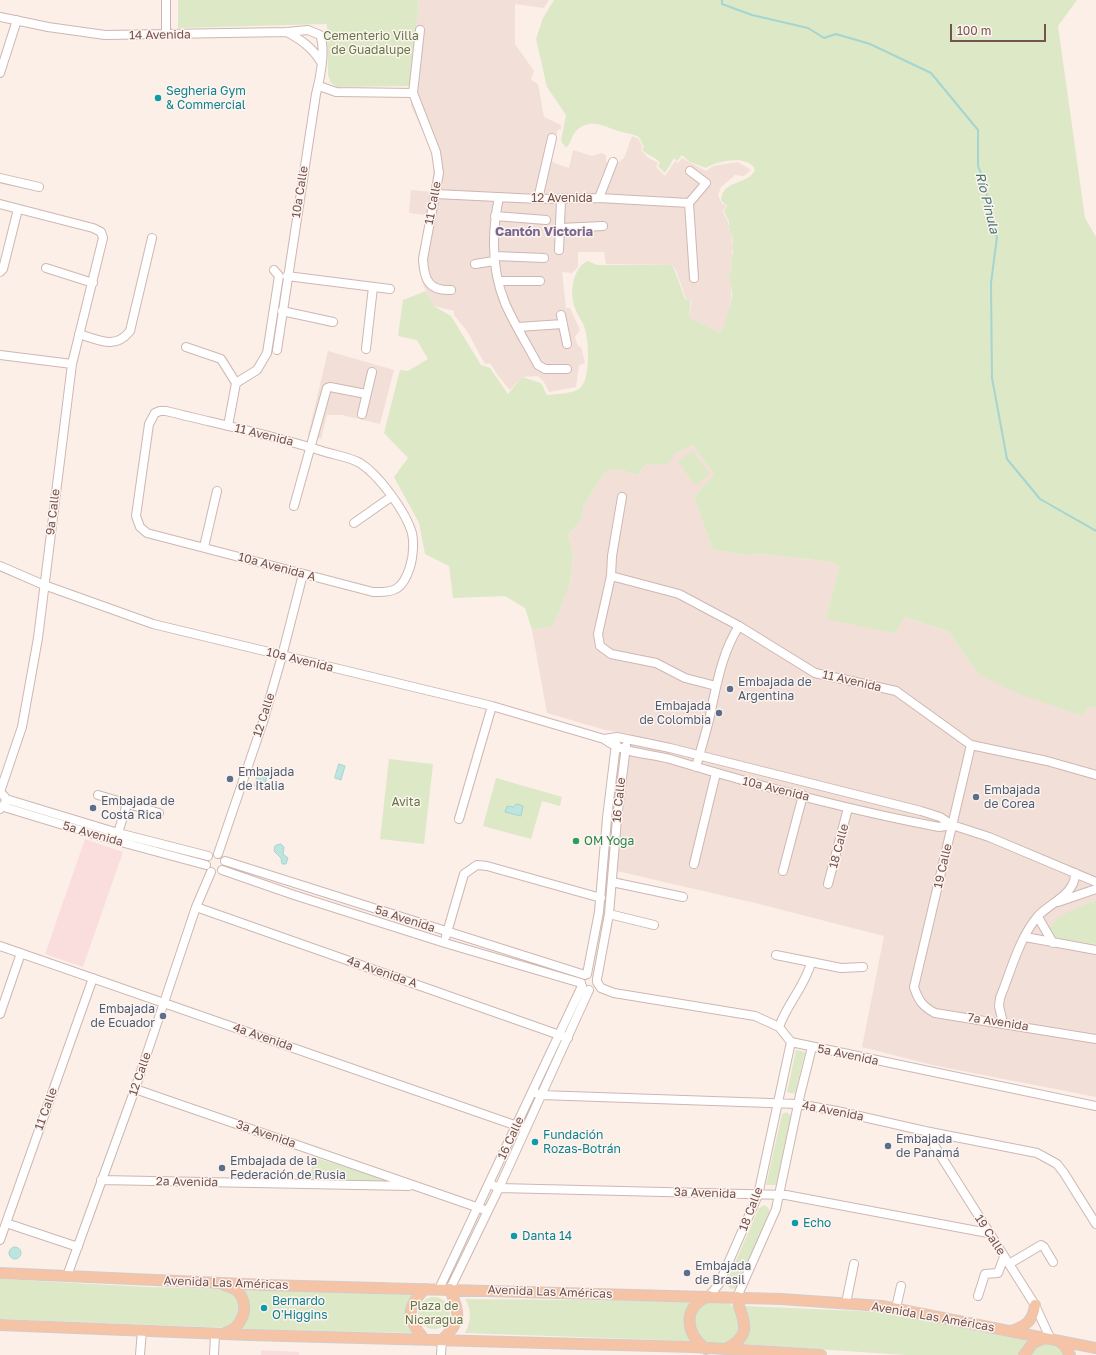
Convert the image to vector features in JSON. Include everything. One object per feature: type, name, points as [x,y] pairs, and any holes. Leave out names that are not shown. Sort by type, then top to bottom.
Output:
[{"type":"main road","name":"Avenida Las Américas","points":[[0,1273],[219,1283],[709,1296],[846,1303],[896,1308],[1096,1348]]},
{"type":"main road","points":[[218,1334],[231,1331],[238,1326],[245,1310],[239,1293],[219,1283]]},
{"type":"main road","points":[[424,1339],[416,1329],[410,1315],[413,1302],[425,1289]]},
{"type":"main road","points":[[442,1340],[456,1325],[458,1318],[458,1310],[450,1289]]},
{"type":"main road","name":"18 Calle","points":[[708,1351],[693,1337],[689,1321],[695,1306],[709,1296]]},
{"type":"main road","points":[[725,1352],[736,1343],[744,1328],[744,1316],[737,1297]]},
{"type":"main road","points":[[1011,1331],[1027,1324],[1034,1314],[1035,1305]]},
{"type":"main road","points":[[0,1325],[218,1334],[424,1339],[821,1355]]},
{"type":"main road","points":[[0,1330],[21,1325]]},
{"type":"main road","points":[[1024,1355],[1033,1343],[1051,1340],[1064,1345],[1070,1355]]},
{"type":"street","points":[[166,0],[166,34]]},
{"type":"street","name":"14 Avenida","points":[[0,17],[105,35],[287,32],[308,30],[320,35]]},
{"type":"street","points":[[0,73],[3,54],[17,20]]},
{"type":"street","name":"11 Calle","points":[[420,30],[413,93],[436,152],[439,173],[436,194],[430,216],[423,259],[423,268],[425,278],[431,285],[441,290],[451,290]]},
{"type":"street","points":[[287,32],[308,45],[315,52],[321,62]]},
{"type":"street","name":"10a Calle","points":[[277,350],[287,276],[318,86],[322,43],[320,35]]},
{"type":"street","points":[[318,86],[336,92],[413,93]]},
{"type":"street","points":[[538,199],[552,138]]},
{"type":"street","points":[[599,198],[613,162]]},
{"type":"street","points":[[690,171],[706,182],[706,185],[689,203],[694,278]]},
{"type":"street","points":[[0,178],[39,187]]},
{"type":"street","name":"12 Avenida","points":[[436,194],[561,200],[599,198],[689,203]]},
{"type":"street","points":[[499,197],[495,216],[495,258],[504,301],[538,365],[545,369],[567,369]]},
{"type":"street","points":[[559,250],[561,200]]},
{"type":"street","points":[[0,204],[18,209],[3,269],[0,272]]},
{"type":"street","name":"9a Calle","points":[[0,792],[22,727],[38,638],[72,364],[103,238],[101,232],[93,228],[18,209]]},
{"type":"street","points":[[495,216],[546,220]]},
{"type":"street","points":[[560,228],[604,226]]},
{"type":"street","points":[[79,334],[109,342],[118,342],[124,339],[130,331],[152,238]]},
{"type":"street","points":[[475,264],[495,258],[544,258]]},
{"type":"street","points":[[46,268],[93,283]]},
{"type":"street","points":[[236,383],[257,370],[267,353],[279,276],[274,270]]},
{"type":"street","points":[[287,276],[390,289]]},
{"type":"street","points":[[499,281],[540,281]]},
{"type":"street","points":[[366,349],[373,287]]},
{"type":"street","points":[[282,311],[333,322]]},
{"type":"street","points":[[561,315],[567,344]]},
{"type":"street","points":[[518,327],[563,324]]},
{"type":"street","points":[[186,347],[216,356],[221,359],[236,383],[228,426]]},
{"type":"street","points":[[0,355],[72,364]]},
{"type":"street","points":[[362,414],[372,372]]},
{"type":"street","points":[[294,506],[327,388],[330,387],[366,394]]},
{"type":"street","name":"11 Avenida","points":[[140,527],[136,516],[150,419],[155,414],[166,411],[310,447],[359,463],[381,483],[407,521],[412,535],[411,563],[408,574]]},
{"type":"street","points":[[204,547],[217,491]]},
{"type":"street","points":[[354,523],[391,497]]},
{"type":"street","points":[[622,497],[612,556],[611,576],[598,634],[600,646],[611,654],[656,663],[685,678],[716,686]]},
{"type":"street","name":"10a Avenida A","points":[[140,527],[147,533],[372,592],[396,590],[404,583],[408,574]]},
{"type":"street","name":"10a Avenida","points":[[0,566],[44,585],[153,624],[492,706],[604,740],[615,748],[668,759],[716,774],[803,795],[848,808],[939,827],[952,825]]},
{"type":"street","name":"12 Calle","points":[[218,854],[263,722],[303,574]]},
{"type":"street","name":"11 Avenida","points":[[611,576],[679,594],[739,626],[815,673],[896,691],[971,745],[1047,761],[1096,775]]},
{"type":"street","points":[[696,767],[716,686],[732,637],[739,626]]},
{"type":"street","points":[[459,819],[492,706]]},
{"type":"street","points":[[592,736],[608,748],[614,763]]},
{"type":"street","name":"10a Avenida","points":[[604,740],[617,737],[699,755],[840,789],[921,811],[940,817],[952,825],[989,837],[1096,882]]},
{"type":"street","name":"16 Calle","points":[[439,1289],[560,1035],[589,982],[601,898],[607,818],[617,737]]},
{"type":"street","name":"16 Calle","points":[[450,1289],[499,1188],[568,1038],[589,982],[609,914],[617,819],[627,739]]},
{"type":"street","name":"19 Calle","points":[[914,987],[971,745]]},
{"type":"street","points":[[694,864],[716,774]]},
{"type":"street","points":[[836,804],[840,789]]},
{"type":"street","points":[[0,792],[3,805]]},
{"type":"street","points":[[98,795],[159,813]]},
{"type":"street","points":[[784,871],[803,795]]},
{"type":"street","points":[[118,833],[127,804]]},
{"type":"street","name":"5a Avenida","points":[[3,805],[208,856]]},
{"type":"street","name":"5a Avenida","points":[[3,805],[208,869]]},
{"type":"street","name":"18 Calle","points":[[828,884],[848,808]]},
{"type":"street","points":[[218,854],[222,856],[225,861],[222,870],[218,873],[208,869],[208,856],[218,854]]},
{"type":"street","name":"5a Avenida","points":[[225,861],[447,932],[609,990],[755,1016],[779,1027],[791,1042],[1096,1106]]},
{"type":"street","points":[[445,943],[464,874],[477,865],[487,866],[601,898]]},
{"type":"street","name":"12 Calle","points":[[68,1276],[165,1002],[208,869]]},
{"type":"street","name":"5a Avenida","points":[[222,870],[294,895],[445,943],[589,982]]},
{"type":"street","points":[[1003,1022],[999,1006],[1000,998],[1025,937],[1038,917],[1056,903],[1070,889],[1076,879],[1075,873]]},
{"type":"street","points":[[612,882],[683,897]]},
{"type":"street","points":[[1056,903],[1083,895],[1096,889]]},
{"type":"street","name":"4a Avenida A","points":[[196,907],[568,1038]]},
{"type":"street","points":[[609,914],[654,925]]},
{"type":"street","points":[[1038,917],[1053,943]]},
{"type":"street","points":[[1025,937],[1096,950]]},
{"type":"street","name":"4a Avenida","points":[[0,946],[165,1002],[526,1129]]},
{"type":"street","points":[[0,1014],[21,953]]},
{"type":"street","points":[[776,955],[841,968],[863,967]]},
{"type":"street","points":[[779,1027],[784,1014],[801,987],[812,963]]},
{"type":"street","name":"11 Calle","points":[[0,1240],[93,978]]},
{"type":"street","name":"7a Avenida","points":[[914,987],[922,1005],[935,1013],[1003,1022],[1096,1039]]},
{"type":"street","name":"18 Calle","points":[[709,1296],[719,1284],[758,1195],[791,1042]]},
{"type":"street","name":"18 Calle","points":[[737,1297],[776,1209],[798,1104],[812,1047]]},
{"type":"street","name":"3a Avenida","points":[[135,1089],[488,1211]]},
{"type":"street","name":"4a Avenida","points":[[533,1092],[541,1095],[779,1102],[798,1104],[837,1111],[925,1132],[1037,1152],[1047,1157],[1064,1173],[1096,1224]]},
{"type":"street","name":"19 Calle","points":[[925,1132],[1035,1305],[1051,1340]]},
{"type":"street","name":"2a Avenida","points":[[101,1180],[418,1186]]},
{"type":"street","name":"3a Avenida","points":[[490,1184],[499,1188],[758,1195],[779,1194],[988,1233]]},
{"type":"street","points":[[6,1223],[78,1247]]},
{"type":"street","points":[[978,1296],[985,1274],[998,1272],[1006,1261],[1041,1245],[1044,1247],[1053,1262]]},
{"type":"street","points":[[846,1303],[854,1264]]},
{"type":"street","points":[[896,1308],[901,1286]]},
{"type":"street","points":[[140,1355],[142,1330]]},
{"type":"street","points":[[214,1355],[218,1334]]},
{"type":"street","points":[[441,1355],[442,1340]]},
{"type":"shaded area","name":"Cantón Victoria","points":[[419,0],[549,0],[544,8],[515,4],[515,44],[534,71],[531,80],[538,84],[544,117],[561,125],[561,129],[558,130],[550,155],[552,161],[557,164],[569,168],[573,150],[592,156],[601,153],[606,155],[606,162],[615,165],[624,158],[632,136],[638,138],[642,146],[641,150],[647,157],[658,163],[656,167],[665,176],[675,161],[678,163],[682,158],[706,171],[713,166],[738,162],[751,170],[744,176],[735,175],[721,187],[718,195],[721,202],[726,206],[723,211],[728,222],[728,229],[731,232],[733,247],[732,255],[730,256],[732,266],[728,278],[732,282],[730,313],[720,333],[689,317],[692,301],[686,299],[676,270],[672,265],[606,264],[604,252],[578,252],[578,267],[572,273],[562,272],[566,308],[570,308],[580,330],[575,337],[578,346],[581,347],[585,363],[579,365],[576,387],[549,392],[544,382],[538,376],[522,377],[510,390],[490,363],[485,364],[467,331],[454,315],[454,311],[434,306],[423,285],[421,273],[426,215],[409,213],[411,190],[431,192],[435,158],[411,106],[411,86]]},
{"type":"shaded area","points":[[328,351],[394,370],[380,424],[342,415],[327,415],[321,439],[308,435]]},
{"type":"shaded area","points":[[693,445],[714,475],[694,497],[713,550],[746,555],[762,554],[831,562],[839,566],[826,619],[904,617],[948,631],[978,674],[1083,716],[1087,706],[1096,708],[1096,901],[1072,910],[1053,922],[1058,939],[1096,944],[1096,1097],[932,1065],[862,1047],[884,936],[755,903],[617,871],[631,734],[605,730],[547,713],[532,630],[553,626],[570,584],[573,554],[568,535],[581,520],[584,505],[604,473],[618,469],[637,475],[647,464],[657,465],[674,454]]},
{"type":"shaded area","points":[[85,839],[123,852],[83,967],[45,954]]},
{"type":"shaded area","points":[[261,1350],[299,1352],[299,1355],[261,1355]]},
{"type":"green space","name":"Cementerio Villa de Guadalupe","points":[[178,0],[419,0],[411,86],[337,87],[331,83],[328,75],[327,24],[178,28]]},
{"type":"green space","points":[[554,0],[1077,0],[1058,26],[1085,218],[1096,237],[1096,708],[1088,706],[1083,716],[1019,694],[978,674],[948,631],[904,617],[895,633],[826,619],[839,566],[831,562],[762,554],[746,555],[713,550],[694,497],[714,475],[693,445],[674,454],[669,463],[657,465],[647,464],[637,475],[618,469],[604,473],[584,505],[581,520],[568,535],[573,554],[570,584],[553,626],[532,630],[525,608],[505,596],[453,598],[449,566],[425,554],[419,523],[394,477],[408,458],[384,433],[400,370],[408,371],[428,359],[417,340],[398,336],[403,300],[426,291],[434,306],[451,316],[481,365],[490,368],[508,394],[522,377],[541,383],[547,395],[577,390],[584,383],[586,376],[588,349],[586,332],[574,305],[572,289],[578,270],[588,261],[597,265],[672,265],[685,299],[691,301],[689,317],[720,333],[726,321],[732,298],[731,284],[728,278],[732,266],[730,255],[733,255],[732,237],[728,228],[729,222],[724,211],[727,206],[721,200],[726,189],[731,185],[747,178],[755,170],[752,165],[740,160],[725,161],[706,168],[690,162],[682,155],[677,161],[674,158],[665,173],[658,166],[660,163],[658,161],[642,150],[644,147],[639,137],[595,124],[585,125],[575,132],[566,148],[561,141],[566,115],[547,87],[536,39],[543,18]]},
{"type":"green space","points":[[693,451],[710,475],[695,485],[678,461]]},
{"type":"green space","name":"Avita","points":[[389,759],[433,764],[424,844],[380,839]]},
{"type":"green space","points":[[496,778],[562,797],[560,806],[542,801],[531,839],[483,826]]},
{"type":"green space","points":[[1096,901],[1096,944],[1059,940],[1051,933],[1051,927],[1055,921],[1063,915]]},
{"type":"green space","points":[[796,1050],[805,1052],[795,1094],[787,1092]]},
{"type":"green space","points":[[787,1112],[791,1116],[776,1185],[766,1185],[782,1114]]},
{"type":"green space","points":[[313,1157],[395,1182],[310,1179]]},
{"type":"green space","points":[[765,1205],[769,1209],[769,1214],[737,1288],[731,1289],[728,1286],[727,1281],[759,1208]]},
{"type":"green space","points":[[0,1279],[148,1287],[230,1289],[242,1304],[232,1328],[0,1319]]},
{"type":"green space","points":[[238,1289],[415,1293],[408,1302],[406,1312],[412,1333],[240,1329],[244,1319]]},
{"type":"green space","name":"Plaza de Nicaragua","points":[[431,1297],[437,1297],[446,1301],[450,1313],[446,1325],[437,1329],[431,1329],[422,1325],[418,1316],[418,1310],[422,1301]]},
{"type":"green space","points":[[465,1299],[694,1301],[685,1327],[691,1341],[465,1333],[469,1325],[470,1312]]},
{"type":"green space","points":[[717,1300],[730,1304],[736,1310],[740,1323],[736,1336],[730,1342],[717,1346],[704,1342],[698,1336],[694,1323],[698,1310],[704,1304]]},
{"type":"green space","points":[[744,1306],[881,1312],[1029,1341],[1020,1355],[906,1355],[741,1344],[749,1322]]},
{"type":"green space","points":[[1040,1342],[1057,1343],[1067,1355],[1027,1355]]},
{"type":"water","points":[[339,764],[345,766],[341,780],[335,778]]},
{"type":"water","points":[[259,770],[268,772],[264,788],[255,786]]},
{"type":"water","points":[[517,804],[523,806],[521,816],[505,812],[507,806],[513,807]]},
{"type":"water","points":[[281,844],[284,847],[283,854],[288,858],[286,864],[282,864],[281,858],[274,851],[275,846]]},
{"type":"water","points":[[13,1247],[17,1247],[21,1253],[17,1259],[13,1259],[9,1255],[9,1251]]},
{"type":"waterway","name":"Río Pinula","points":[[722,0],[722,4],[752,15],[808,28],[824,38],[836,34],[870,44],[931,73],[978,130],[978,166],[986,186],[989,217],[997,237],[991,283],[992,378],[1007,459],[1040,499],[1096,531]]},
{"type":"place","name":"Segheria Gym & Commercial","points":[[158,98]]},
{"type":"place","name":"Embajada de Argentina","points":[[730,689]]},
{"type":"place","name":"Embajada de Colombia","points":[[719,713]]},
{"type":"place","name":"Embajada de Italia","points":[[230,779]]},
{"type":"place","name":"Embajada de Corea","points":[[976,797]]},
{"type":"place","name":"Embajada de Costa Rica","points":[[93,808]]},
{"type":"place","name":"OM Yoga","points":[[576,841]]},
{"type":"place","name":"Embajada de Ecuador","points":[[163,1016]]},
{"type":"place","name":"Fundación Rozas-Botrán","points":[[535,1142]]},
{"type":"place","name":"Embajada de Panamá","points":[[888,1146]]},
{"type":"place","name":"Embajada de la Federación de Rusia","points":[[222,1168]]},
{"type":"place","name":"Echo","points":[[795,1223]]},
{"type":"place","name":"Danta 14","points":[[514,1236]]},
{"type":"place","name":"Embajada de Brasil","points":[[687,1273]]},
{"type":"place","name":"Bernardo O'Higgins","points":[[264,1308]]},
{"type":"district","name":"Cantón Victoria","points":[[544,232]]}]
